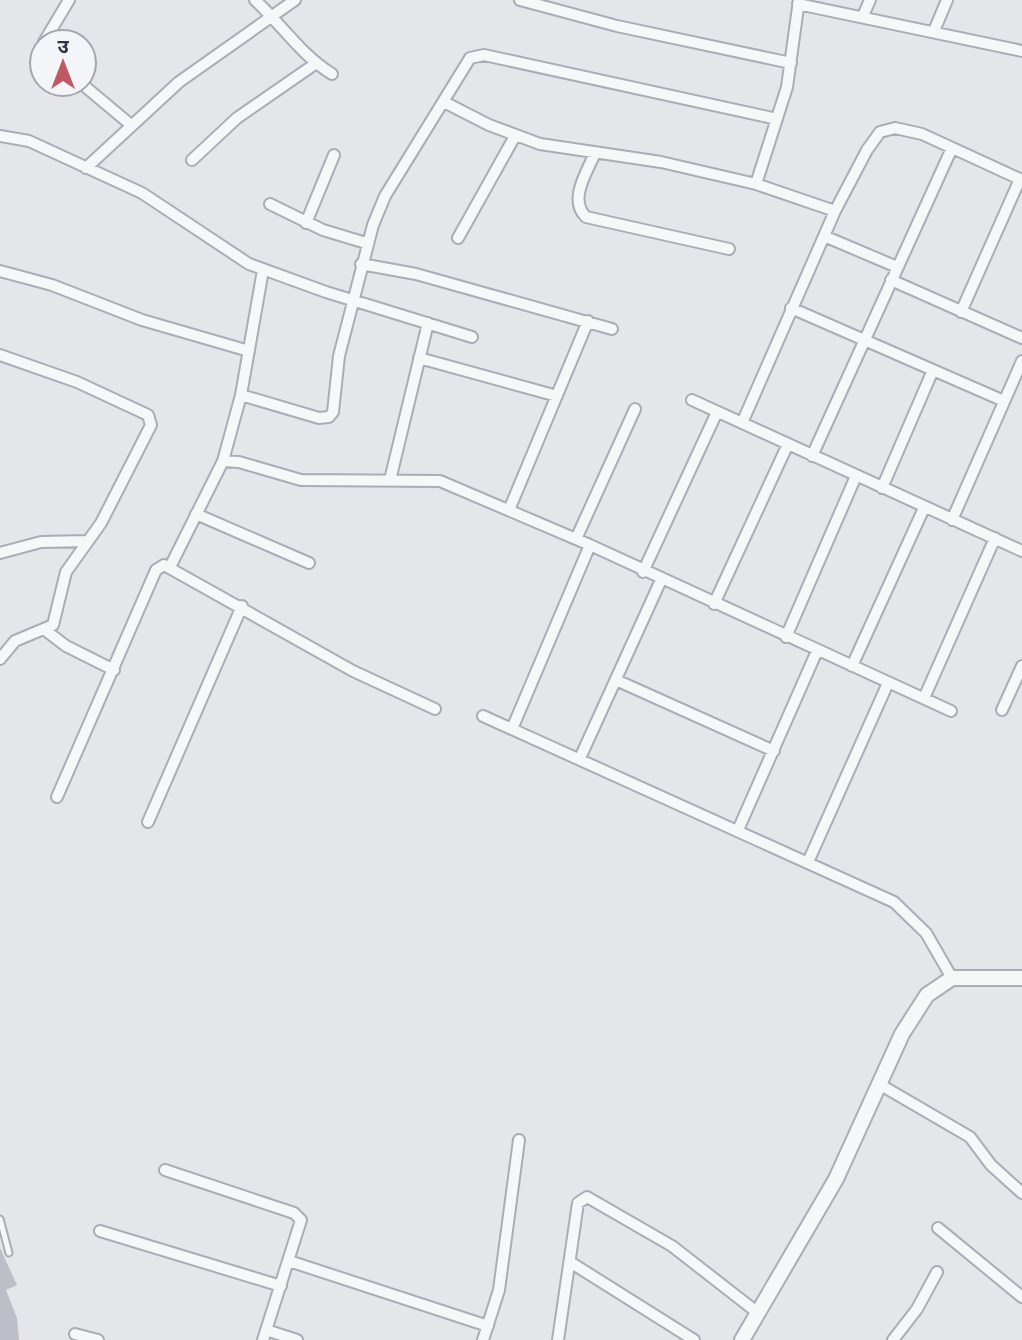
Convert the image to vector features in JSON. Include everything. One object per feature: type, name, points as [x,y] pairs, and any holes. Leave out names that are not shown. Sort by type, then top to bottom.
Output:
[{"type":"street","points":[[52,28],[69,0]]},
{"type":"street","points":[[256,0],[271,15],[286,37],[315,64],[332,74]]},
{"type":"street","points":[[86,168],[179,82],[295,0]]},
{"type":"street","points":[[520,0],[617,26],[791,63]]},
{"type":"street","points":[[863,16],[870,0]]},
{"type":"street","points":[[934,31],[947,0]]},
{"type":"street","points":[[756,184],[777,119],[791,63],[798,2],[1022,51]]},
{"type":"street","points":[[241,395],[318,418],[329,417],[336,405],[340,356],[366,243],[385,197],[470,58],[484,55],[777,119]]},
{"type":"street","points":[[192,160],[237,118],[315,64]]},
{"type":"street","points":[[98,97],[131,125]]},
{"type":"street","points":[[444,102],[540,144],[661,162],[756,184],[835,211]]},
{"type":"street","points":[[742,423],[835,211],[867,150],[880,132],[895,128],[907,129],[1021,179],[961,312]]},
{"type":"street","points":[[458,238],[516,135]]},
{"type":"street","points":[[0,136],[29,141],[142,193],[225,250],[263,270],[472,337]]},
{"type":"street","points":[[812,456],[952,148]]},
{"type":"street","points":[[595,153],[578,199],[580,212],[586,217],[729,249]]},
{"type":"street","points":[[306,223],[334,155]]},
{"type":"street","points":[[270,204],[306,223],[366,243]]},
{"type":"street","points":[[824,236],[897,267]]},
{"type":"street","points":[[361,264],[416,274],[612,329]]},
{"type":"street","points":[[170,567],[223,461],[241,395],[263,270]]},
{"type":"street","points":[[0,271],[52,285],[142,320],[249,351]]},
{"type":"street","points":[[891,280],[1022,338]]},
{"type":"street","points":[[791,308],[1004,401]]},
{"type":"street","points":[[509,510],[588,321]]},
{"type":"street","points":[[390,480],[428,323]]},
{"type":"street","points":[[0,355],[77,382],[148,415],[150,420],[148,432],[101,523],[65,572],[53,625],[15,641],[0,659]]},
{"type":"street","points":[[419,358],[556,396]]},
{"type":"street","points":[[952,520],[1022,361]]},
{"type":"street","points":[[882,488],[933,370]]},
{"type":"street","points":[[692,400],[924,508],[1021,548]]},
{"type":"street","points":[[576,539],[635,409]]},
{"type":"street","points":[[643,572],[717,412]]},
{"type":"street","points":[[714,604],[788,444]]},
{"type":"street","points":[[223,461],[239,462],[301,480],[440,481],[590,545],[643,572],[951,710]]},
{"type":"street","points":[[786,637],[856,476]]},
{"type":"street","points":[[852,666],[924,508]]},
{"type":"street","points":[[196,514],[309,563]]},
{"type":"street","points":[[924,698],[995,538]]},
{"type":"street","points":[[0,553],[41,542],[88,541]]},
{"type":"street","points":[[512,729],[590,545]]},
{"type":"street","points":[[57,797],[156,570],[164,565],[242,606],[353,671],[435,709]]},
{"type":"street","points":[[580,758],[661,580]]},
{"type":"street","points":[[148,822],[242,606]]},
{"type":"street","points":[[45,630],[56,640],[114,670]]},
{"type":"street","points":[[738,830],[817,651]]},
{"type":"street","points":[[1002,709],[1022,666]]},
{"type":"street","points":[[616,680],[774,751]]},
{"type":"street","points":[[808,862],[888,682]]},
{"type":"street","points":[[483,716],[894,902],[910,915],[939,952],[952,978]]},
{"type":"street","points":[[746,1338],[836,1179],[913,1012],[927,995],[952,978],[1022,978]]},
{"type":"street","points":[[879,1084],[970,1136],[990,1165],[1022,1193]]},
{"type":"street","points":[[483,1340],[499,1290],[519,1140]]},
{"type":"street","points":[[165,1170],[299,1216],[301,1226],[264,1335],[297,1340]]},
{"type":"street","points":[[558,1340],[569,1262],[582,1198],[592,1198],[672,1246],[758,1313]]},
{"type":"street","points":[[938,1228],[1022,1297]]},
{"type":"street","points":[[100,1231],[281,1286]]},
{"type":"street","points":[[289,1261],[488,1326]]},
{"type":"street","points":[[569,1262],[694,1340]]},
{"type":"street","points":[[893,1340],[917,1309],[937,1272]]},
{"type":"street","points":[[75,1334],[98,1340]]},
{"type":"lane","points":[[0,1219],[9,1253]]},
{"type":"building","points":[[0,1248],[17,1285],[6,1290],[17,1318],[19,1340],[0,1340]]}]
